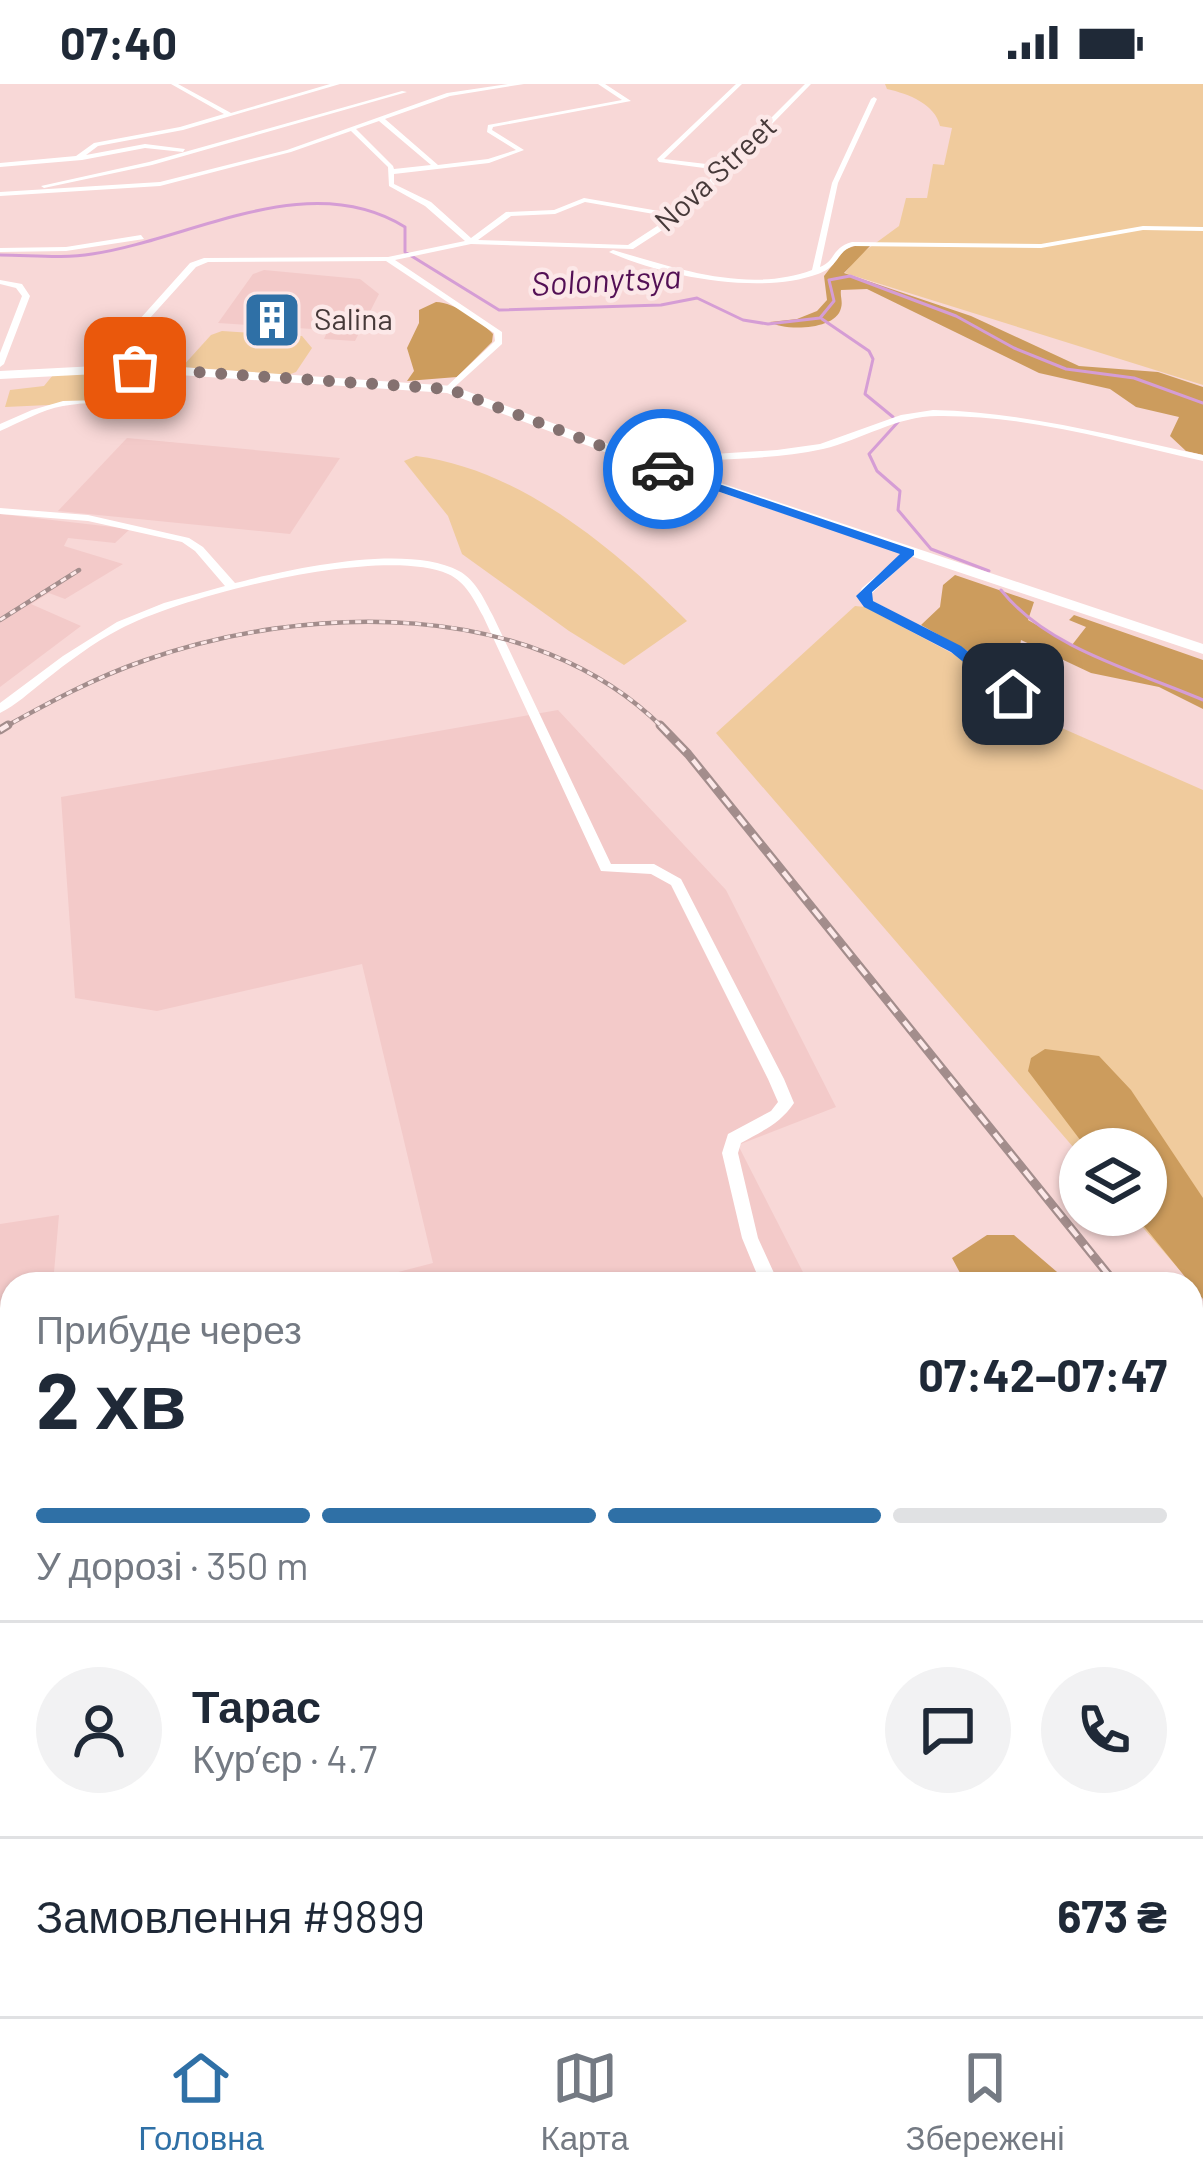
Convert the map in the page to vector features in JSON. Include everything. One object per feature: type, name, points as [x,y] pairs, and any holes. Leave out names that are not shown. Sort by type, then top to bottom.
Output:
[{"type":"street","points":[[174,84],[230,115]]},
{"type":"street","points":[[78,158],[96,144],[230,115],[337,84]]},
{"type":"street","points":[[393,84],[404,92]]},
{"type":"street","points":[[464,84],[474,89]]},
{"type":"street","points":[[0,194],[80,193],[160,184],[353,130],[449,94],[521,84]]},
{"type":"street","points":[[390,172],[489,161],[521,150],[489,131],[490,126],[628,101],[601,84]]},
{"type":"street","points":[[727,169],[659,160],[739,84]]},
{"type":"street","name":"Nova Street","points":[[471,242],[630,247],[679,216],[808,84]]},
{"type":"street","points":[[184,89],[197,87]]},
{"type":"street","points":[[12,194],[192,151],[404,92],[449,94]]},
{"type":"street","points":[[815,273],[835,183],[874,99]]},
{"type":"street","points":[[381,119],[436,166]]},
{"type":"street","points":[[353,130],[378,151],[390,172],[391,185],[428,204],[471,242]]},
{"type":"street","points":[[0,165],[145,146],[192,151]]},
{"type":"street","points":[[100,368],[198,262],[250,257],[404,257],[471,242],[509,214],[555,212],[584,200],[679,216]]},
{"type":"street","points":[[598,248],[706,278],[787,278],[830,266],[841,248],[852,244],[1041,246],[1143,228],[1203,230]]},
{"type":"street","points":[[0,250],[67,249],[141,237]]},
{"type":"street","points":[[388,259],[498,332],[499,342],[449,389]]},
{"type":"street","points":[[0,282],[19,286],[26,296],[0,364]]},
{"type":"street","points":[[0,375],[100,368],[449,389],[647,463],[1203,648]]},
{"type":"street","points":[[0,428],[65,402],[128,405],[152,400],[184,371]]},
{"type":"street","points":[[647,463],[818,447],[863,436],[905,416],[931,412],[1006,419],[1203,458]]},
{"type":"street","points":[[0,511],[88,518],[185,540],[199,549],[233,589]]},
{"type":"street","points":[[910,553],[866,590],[863,596],[868,604],[956,649],[1031,711]]},
{"type":"street","points":[[0,709],[140,615],[353,563],[429,562],[456,573],[472,588],[606,868],[653,868],[676,882],[776,1079],[785,1103],[777,1115],[734,1139],[730,1153],[750,1238],[765,1272]]},
{"type":"shaded area","points":[[885,84],[1203,84],[1203,385],[845,273],[858,256],[899,226],[906,198],[927,198],[933,164],[944,165],[952,128],[940,126],[927,106]]},
{"type":"shaded area","points":[[870,246],[844,273],[971,316],[1079,366],[1158,372],[1203,387],[1203,455],[1186,451],[1170,436],[1179,417],[1136,407],[1110,389],[1039,373],[867,289],[841,290],[837,316],[820,325],[797,328],[770,322],[817,311],[827,300],[824,276],[845,249]]},
{"type":"shaded area","points":[[264,270],[360,279],[379,294],[355,341],[324,339],[328,330],[218,323],[253,274]]},
{"type":"shaded area","points":[[436,302],[474,318],[493,334],[492,342],[457,377],[407,381],[414,371],[407,348],[419,323],[419,310]]},
{"type":"shaded area","points":[[222,331],[302,336],[312,348],[296,372],[288,375],[182,367],[211,335]]},
{"type":"shaded area","points":[[91,372],[85,386],[155,390],[136,401],[5,407],[10,390],[44,386],[53,375]]},
{"type":"shaded area","points":[[127,438],[340,458],[290,534],[58,511]]},
{"type":"shaded area","points":[[416,456],[492,477],[564,516],[687,621],[624,665],[462,554],[448,516],[404,461]]},
{"type":"shaded area","points":[[0,514],[130,529],[115,543],[68,538],[64,546],[123,564],[65,599],[49,593],[31,604],[81,626],[0,687]]},
{"type":"shaded area","points":[[955,575],[1034,602],[1028,620],[1072,645],[1086,627],[1069,620],[1074,615],[1203,660],[1203,709],[1159,687],[1091,673],[1021,640],[1016,671],[1002,670],[921,625],[940,607],[943,585]]},
{"type":"shaded area","points":[[855,606],[957,656],[1023,711],[1203,790],[1203,1272],[1181,1272],[1150,1236],[1167,1236],[1167,1128],[1059,1131],[716,733]]},
{"type":"shaded area","points":[[558,710],[726,890],[836,1107],[738,1145],[803,1272],[398,1272],[433,1263],[362,964],[157,1011],[75,998],[61,797]]},
{"type":"shaded area","points":[[1045,1049],[1099,1056],[1131,1090],[1156,1128],[1071,1128],[1028,1071],[1031,1058]]},
{"type":"shaded area","points":[[1167,1144],[1203,1198],[1203,1272],[1181,1272],[1152,1236],[1167,1236]]},
{"type":"shaded area","points":[[59,1215],[54,1272],[0,1272],[0,1224]]},
{"type":"shaded area","points":[[987,1235],[1014,1235],[1057,1272],[960,1272],[952,1258]]},
{"type":"waterway","name":"Solonytsya","points":[[0,255],[92,254],[250,212],[329,204],[368,210],[405,227],[405,252],[499,310],[661,305],[697,298],[743,320],[768,324],[820,318],[834,301],[829,280],[850,276],[956,316],[1014,348],[1066,369],[1134,378],[1203,403]]},
{"type":"waterway","points":[[822,319],[869,351],[873,359],[865,394],[893,417]]},
{"type":"waterway","points":[[898,422],[869,454],[877,471],[900,491],[898,510],[931,549],[989,571]]},
{"type":"waterway","points":[[1001,590],[1020,610],[1068,643],[1203,700]]},
{"type":"railway","points":[[0,620],[79,570]]},
{"type":"railway","points":[[4,727],[143,661],[207,642],[345,622],[415,624],[484,634],[550,654],[610,685],[663,728]]},
{"type":"railway","points":[[4,727],[8,725]]},
{"type":"railway","points":[[0,730],[4,727]]},
{"type":"railway","points":[[663,728],[1106,1272]]},
{"type":"way so far","points":[[135,368],[449,389],[663,469]]},
{"type":"place","name":"Salina","points":[[272,320]]},
{"type":"route","points":[[663,469],[910,553],[866,590],[863,596],[868,604],[956,649],[1013,694]]}]
